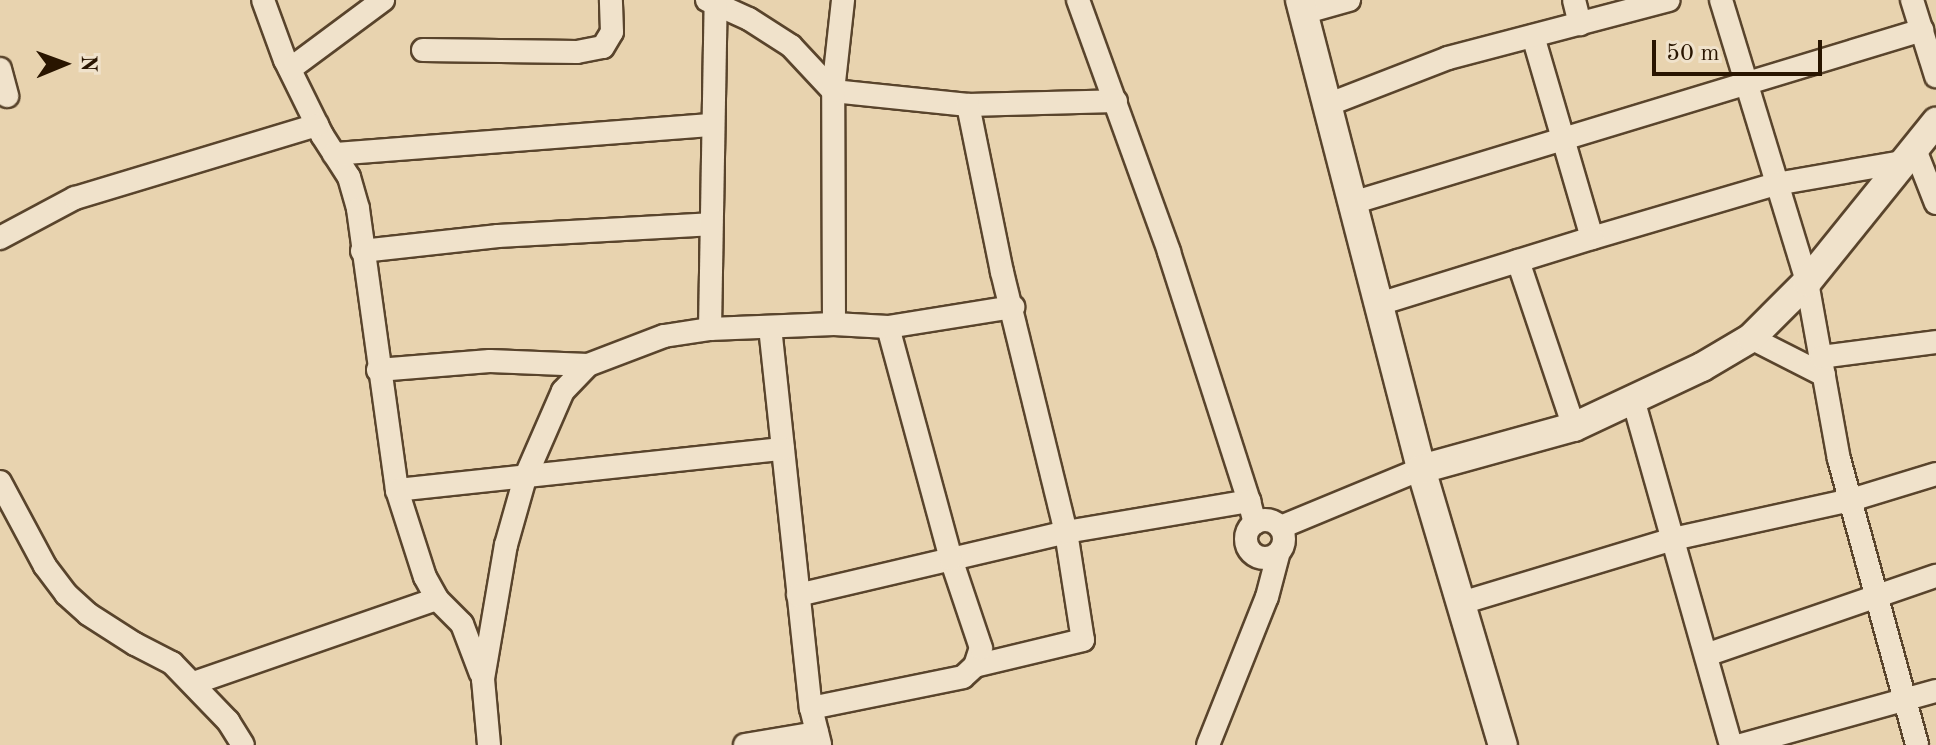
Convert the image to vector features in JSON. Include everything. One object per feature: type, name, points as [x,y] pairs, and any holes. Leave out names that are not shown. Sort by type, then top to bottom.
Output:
[{"type":"street","points":[[263,0],[290,69],[317,125],[349,177],[358,209],[397,490],[425,577],[437,599],[462,624],[483,679]]},
{"type":"street","points":[[290,69],[383,0]]},
{"type":"street","points":[[423,50],[577,52],[603,47],[612,32],[611,0]]},
{"type":"street","points":[[834,324],[833,91],[843,0]]},
{"type":"street","points":[[1078,0],[1169,252],[1252,512],[1247,533],[1249,551],[1260,558],[1278,555]]},
{"type":"street","points":[[1349,0],[1302,7],[1421,469],[1503,745]]},
{"type":"street","points":[[1574,0],[1580,24]]},
{"type":"street","points":[[1327,105],[1448,58],[1669,0]]},
{"type":"street","points":[[1721,0],[1807,282],[1851,500],[1917,745]]},
{"type":"street","points":[[1912,0],[1936,76]]},
{"type":"street","points":[[710,329],[713,1],[791,46],[833,91],[968,105],[1116,101]]},
{"type":"street","points":[[1352,203],[1922,30]]},
{"type":"street","points":[[1533,36],[1592,238]]},
{"type":"street","points":[[0,69],[7,96]]},
{"type":"street","points":[[811,708],[963,677],[975,666],[1083,640],[1066,532],[1002,272],[968,105]]},
{"type":"street","points":[[798,595],[1066,532],[1252,512],[1281,527],[1421,469],[1574,427],[1702,367],[1751,338],[1807,282],[1936,122]]},
{"type":"street","points":[[0,238],[75,198],[317,125]]},
{"type":"street","points":[[334,154],[712,125]]},
{"type":"street","points":[[1379,304],[1776,184],[1908,154]]},
{"type":"street","points":[[1908,154],[1936,203]]},
{"type":"street","points":[[362,251],[498,236],[710,224]]},
{"type":"street","points":[[1518,261],[1574,427]]},
{"type":"street","points":[[378,370],[490,361],[588,365],[664,336],[710,329],[834,324],[888,327],[1013,307]]},
{"type":"street","points":[[745,745],[818,739],[811,708],[770,327]]},
{"type":"street","points":[[888,327],[951,559],[981,648],[975,666]]},
{"type":"street","points":[[1751,338],[1822,366],[1936,342]]},
{"type":"street","points":[[489,745],[483,679],[506,545],[525,478],[563,391],[588,365]]},
{"type":"street","points":[[1633,399],[1731,745]]},
{"type":"street","points":[[397,490],[783,449]]},
{"type":"street","points":[[1461,603],[1673,539],[1851,500],[1936,474]]},
{"type":"street","points":[[0,482],[45,566],[66,594],[100,622],[172,663],[194,683],[243,745]]},
{"type":"street","points":[[1208,745],[1267,597],[1285,538],[1281,527]]},
{"type":"street","points":[[1706,655],[1936,576]]},
{"type":"street","points":[[194,683],[437,599]]},
{"type":"street","points":[[1741,745],[1936,691]]}]
